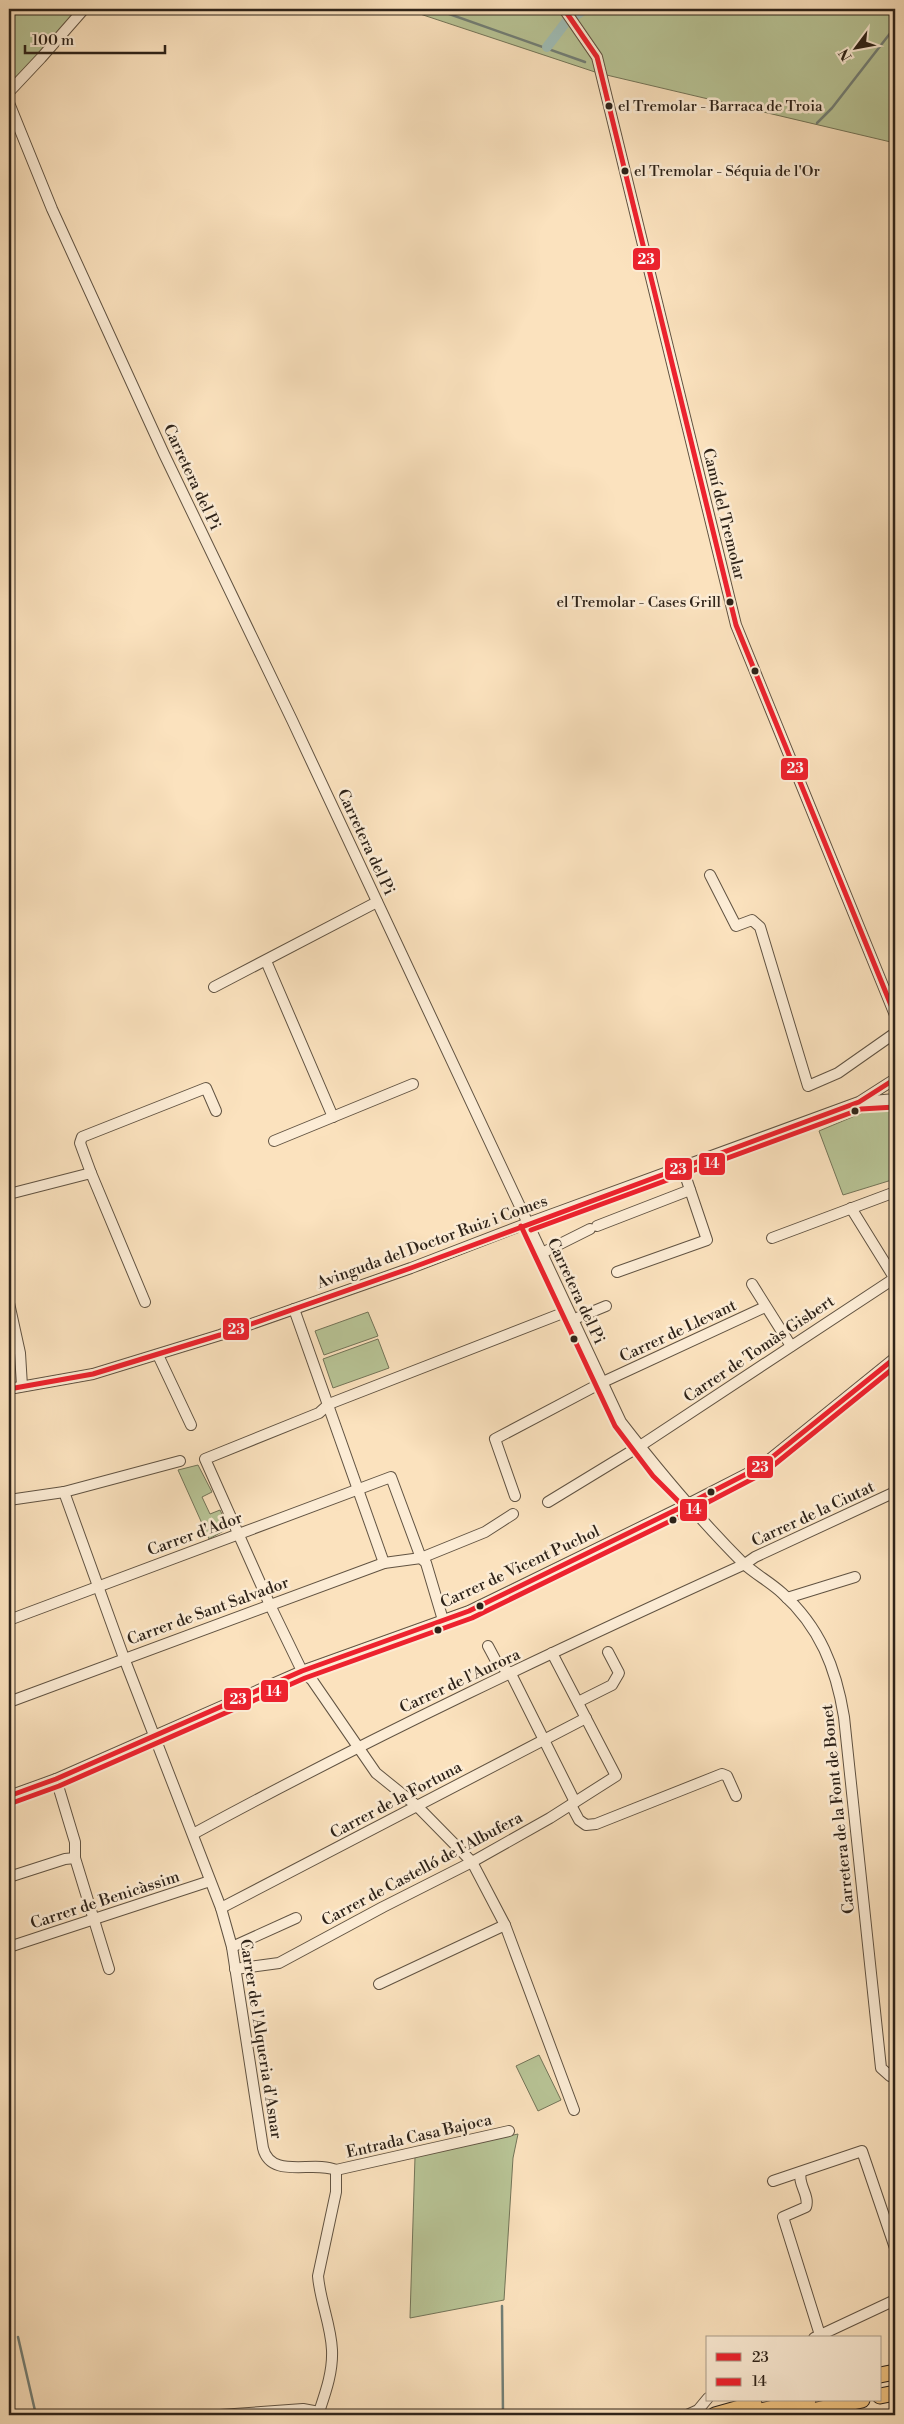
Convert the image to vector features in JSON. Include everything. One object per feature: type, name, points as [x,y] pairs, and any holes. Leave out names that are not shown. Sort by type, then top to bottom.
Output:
[{"type":"highway","points":[[882,2375],[895,2372]]},
{"type":"highway","points":[[882,2386],[895,2383]]},
{"type":"highway","points":[[882,2396],[895,2393]]},
{"type":"highway","points":[[715,2415],[760,2402]]},
{"type":"highway","points":[[742,2415],[799,2402]]},
{"type":"highway","points":[[794,2415],[853,2402]]},
{"type":"street","points":[[9,92],[84,9]]},
{"type":"street","name":"Camí del Tremolar","points":[[564,9],[597,57],[736,625],[895,1015]]},
{"type":"street","name":"Carretera del Pi","points":[[9,103],[52,209],[164,454],[621,1422],[659,1471],[744,1564]]},
{"type":"street","points":[[710,875],[736,926],[752,920],[760,927],[808,1086],[838,1072],[895,1033]]},
{"type":"street","points":[[214,987],[377,902]]},
{"type":"street","points":[[266,961],[333,1117]]},
{"type":"street","name":"Avinguda del Doctor Ruiz i Comes","points":[[9,1388],[92,1374],[158,1355],[294,1309],[411,1268],[528,1223],[859,1102],[895,1079]]},
{"type":"street","points":[[274,1141],[413,1084]]},
{"type":"street","points":[[145,1302],[91,1173],[80,1143],[82,1137],[206,1088],[216,1111]]},
{"type":"street","name":"Avinguda del Doctor Ruiz i Comes","points":[[859,1102],[895,1099]]},
{"type":"street","points":[[617,1272],[707,1240],[682,1166]]},
{"type":"street","points":[[9,1194],[91,1173]]},
{"type":"street","points":[[542,1253],[594,1227],[690,1190]]},
{"type":"street","points":[[772,1238],[895,1192]]},
{"type":"street","points":[[851,1208],[895,1278]]},
{"type":"street","name":"Carrer de Tomàs Gisbert","points":[[548,1502],[640,1446],[895,1278]]},
{"type":"street","points":[[752,1284],[791,1346]]},
{"type":"street","points":[[9,1302],[20,1353],[22,1386]]},
{"type":"street","points":[[574,2110],[505,1925],[472,1862],[416,1806],[376,1773],[312,1680],[302,1672],[204,1459],[319,1413],[329,1404],[570,1315],[606,1306]]},
{"type":"street","name":"Carrer de Llevant","points":[[515,1496],[495,1439],[603,1382],[766,1307]]},
{"type":"street","points":[[294,1309],[360,1490],[384,1563]]},
{"type":"street","points":[[158,1355],[191,1425]]},
{"type":"street","name":"Carrer de Vicent Puchol","points":[[9,1796],[56,1779],[302,1672],[469,1611],[690,1503],[760,1467],[895,1358]]},
{"type":"street","points":[[9,1500],[64,1492],[180,1461]]},
{"type":"street","name":"Carrer d'Ador","points":[[9,1620],[391,1477],[421,1558]]},
{"type":"street","name":"Carrer de l'Alqueria d'Asnar","points":[[64,1492],[124,1658],[221,1908],[232,1947],[265,2156],[273,2165],[282,2167],[318,2167],[336,2170]]},
{"type":"street","name":"Carrer de la Ciutat","points":[[744,1564],[755,1557],[895,1492]]},
{"type":"street","name":"Carrer de Sant Salvador","points":[[9,1702],[384,1563],[421,1558],[485,1532],[513,1514]]},
{"type":"street","points":[[421,1558],[426,1563],[443,1620]]},
{"type":"street","name":"Carretera de la Font de Bonet","points":[[744,1564],[787,1598],[824,1645],[841,1697],[881,2068],[890,2076],[895,2076]]},
{"type":"street","name":"Carrer de l'Aurora","points":[[193,1834],[358,1746],[744,1564]]},
{"type":"street","points":[[787,1598],[855,1577]]},
{"type":"street","points":[[488,1646],[496,1662],[510,1674],[543,1739],[579,1820],[586,1825],[596,1824],[722,1774],[727,1776],[736,1796]]},
{"type":"street","points":[[578,1702],[612,1685],[619,1673],[608,1652]]},
{"type":"street","points":[[552,1653],[586,1718]]},
{"type":"street","name":"Carrer de la Fortuna","points":[[221,1908],[586,1718]]},
{"type":"street","name":"Carrer de Castelló de l'Albufera","points":[[235,1969],[279,1964],[383,1906],[472,1862],[573,1804],[616,1776],[586,1718]]},
{"type":"street","points":[[56,1779],[75,1842],[75,1858],[109,1969]]},
{"type":"street","points":[[9,1877],[65,1858],[75,1858]]},
{"type":"street","name":"Carrer de Benicàssim","points":[[9,1947],[210,1881]]},
{"type":"street","points":[[232,1947],[296,1918]]},
{"type":"street","points":[[378,1984],[505,1925]]},
{"type":"street","name":"Entrada Casa Bajoca","points":[[336,2170],[509,2131]]},
{"type":"street","points":[[773,2181],[862,2151],[895,2248]]},
{"type":"street","points":[[220,2415],[304,2409],[318,2414],[331,2370],[332,2351],[320,2290],[319,2266],[336,2192],[336,2170]]},
{"type":"street","points":[[801,2172],[800,2177],[807,2202],[806,2206],[783,2217],[817,2336],[895,2300]]},
{"type":"street","points":[[687,2415],[698,2410],[706,2400]]},
{"type":"green space","points":[[9,9],[81,9],[9,85]]},
{"type":"green space","points":[[405,9],[895,9],[895,143],[598,73]]},
{"type":"green space","points":[[888,1102],[895,1106],[895,1179],[843,1195],[819,1131]]},
{"type":"green space","points":[[368,1312],[378,1336],[324,1355],[315,1331]]},
{"type":"green space","points":[[378,1339],[389,1368],[333,1388],[323,1359]]},
{"type":"green space","points":[[198,1465],[212,1492],[202,1497],[210,1514],[220,1510],[229,1528],[209,1539],[178,1470]]},
{"type":"green space","points":[[539,2055],[561,2100],[538,2111],[516,2066]]},
{"type":"green space","points":[[518,2134],[513,2158],[504,2300],[410,2318],[415,2157]]},
{"type":"waterway","points":[[435,9],[585,62]]},
{"type":"waterway","points":[[576,15],[585,9]]},
{"type":"waterway","points":[[547,47],[566,22]]},
{"type":"waterway","points":[[817,123],[832,108],[895,27]]},
{"type":"waterway","points":[[502,2306],[503,2415]]},
{"type":"waterway","points":[[18,2337],[36,2415]]},
{"type":"transit line","name":"23","points":[[564,9],[597,57],[736,625],[895,1015]]},
{"type":"transit line","name":"23","points":[[9,1389],[93,1374],[220,1335],[411,1268],[859,1102],[895,1079]]},
{"type":"transit line","name":"14","points":[[531,1230],[861,1109],[895,1107]]},
{"type":"transit line","name":"14","points":[[521,1226],[615,1426],[653,1476],[685,1508]]},
{"type":"transit line","name":"23","points":[[9,1796],[56,1779],[302,1671],[469,1611],[690,1503],[760,1467],[895,1358]]},
{"type":"transit line","name":"14","points":[[12,1803],[59,1786],[305,1678],[472,1618],[693,1510],[764,1473],[895,1367]]},
{"type":"place","name":"el Tremolar - Barraca de Troia","points":[[609,106]]},
{"type":"place","name":"el Tremolar - Séquia de l'Or","points":[[625,171]]},
{"type":"place","name":"el Tremolar - Cases Grill","points":[[730,602]]}]
